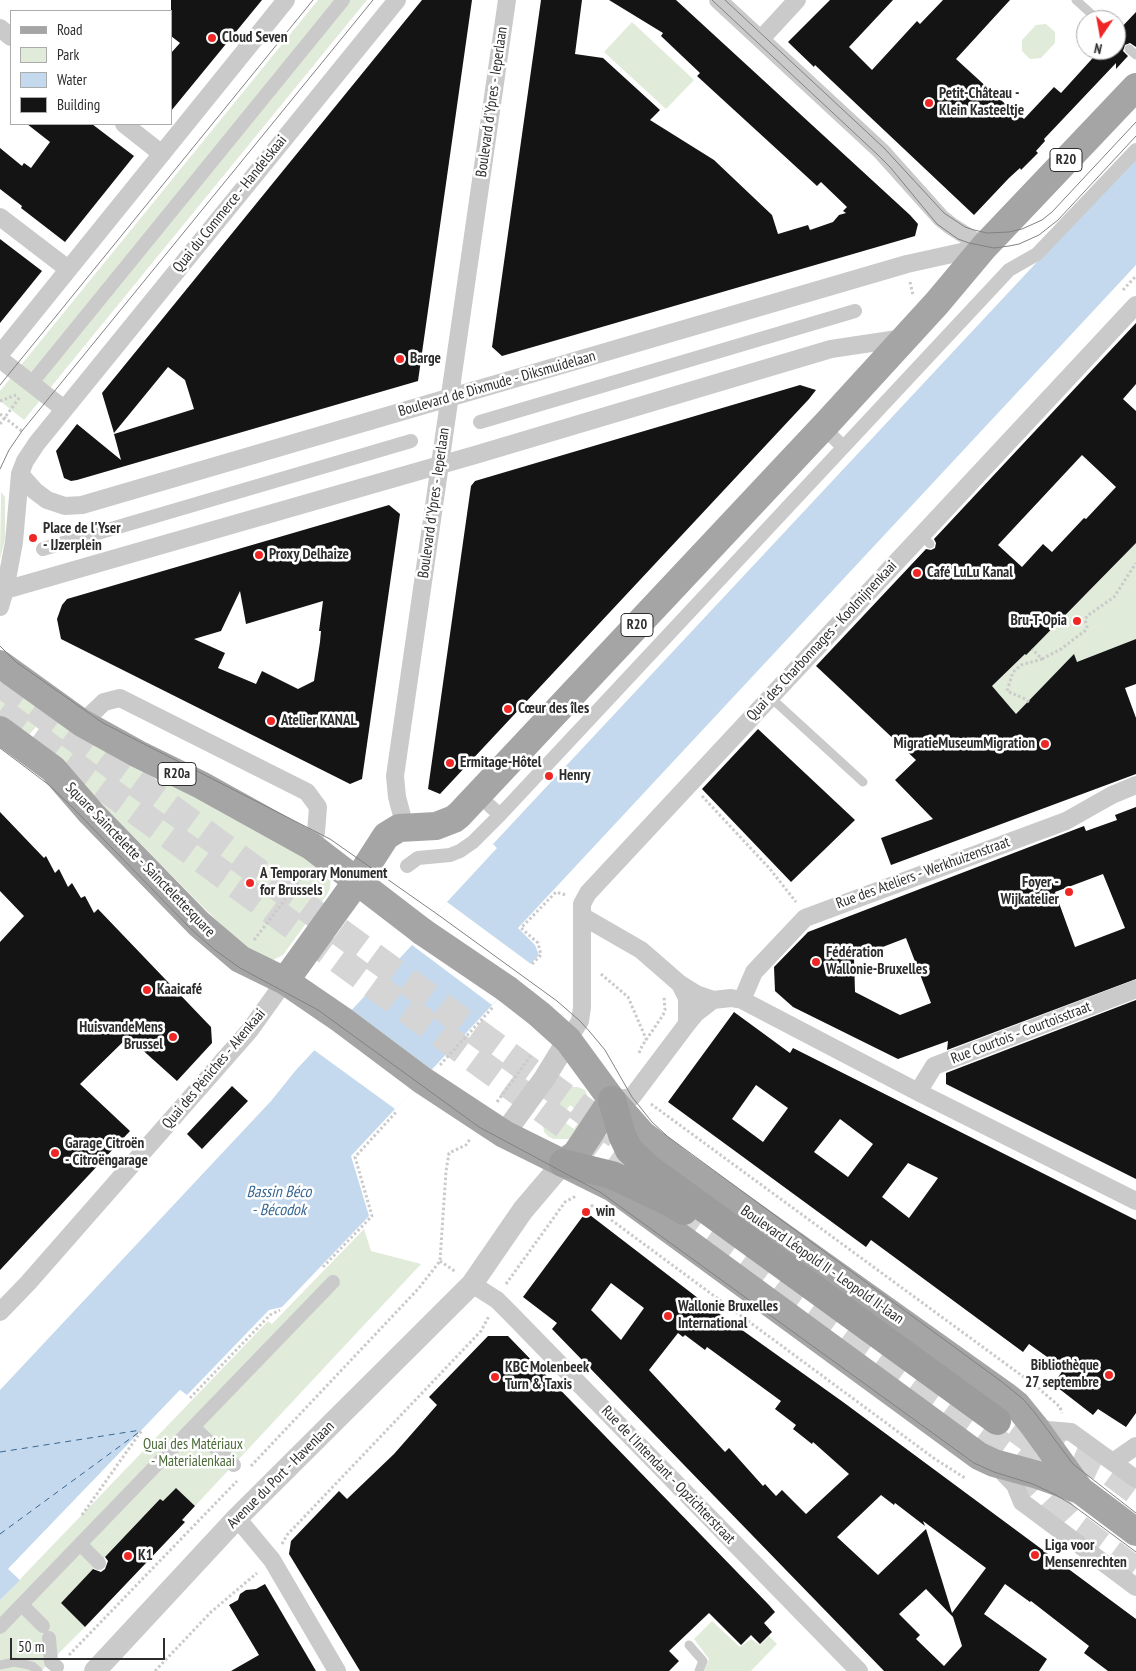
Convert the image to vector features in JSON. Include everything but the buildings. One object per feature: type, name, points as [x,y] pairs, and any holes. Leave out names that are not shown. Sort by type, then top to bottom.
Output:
[{"type":"highway","points":[[563,1163],[612,1175],[671,1203],[991,1427],[647,1167],[629,1150],[622,1135],[612,1100]]},
{"type":"main road","name":"R20","points":[[357,881],[386,836],[392,831],[405,827],[436,826],[460,815],[829,421],[937,303],[984,247],[1136,87]]},
{"type":"main road","name":"R20a","points":[[0,664],[82,723],[138,754],[201,785],[315,850],[357,881]]},
{"type":"main road","name":"Square Sainctelette - Sainctelettesquare","points":[[0,730],[53,768],[91,813],[198,924],[240,959],[286,982],[428,1075],[494,1128]]},
{"type":"main road","name":"Boulevard Léopold II - Leopold II-laan","points":[[357,881],[423,932],[500,998],[540,1014],[560,1033],[636,1128],[660,1149],[1017,1405],[1080,1490]]},
{"type":"main road","points":[[286,982],[357,881]]},
{"type":"main road","points":[[563,1163],[576,1154],[612,1100]]},
{"type":"main road","name":"Boulevard Léopold II - Leopold II-laan","points":[[494,1128],[563,1163],[598,1194],[979,1456],[994,1463],[1038,1475],[1080,1490],[1136,1532]]},
{"type":"street","points":[[0,354],[286,0]]},
{"type":"street","points":[[34,380],[343,0]]},
{"type":"street","name":"Quai du Commerce - Handelskaai","points":[[20,474],[25,461],[37,443],[64,409],[397,0]]},
{"type":"street","name":"Boulevard d'Ypres - Ieperlaan","points":[[405,827],[397,798],[395,776],[507,0]]},
{"type":"street","points":[[718,0],[893,163],[941,218],[984,247]]},
{"type":"street","points":[[761,39],[797,0]]},
{"type":"street","points":[[0,28],[10,36]]},
{"type":"street","points":[[125,125],[162,154]]},
{"type":"street","name":"R20","points":[[407,866],[418,858],[450,855],[473,842],[1012,266],[1027,261],[1037,254],[1136,150]]},
{"type":"street","points":[[0,217],[68,269]]},
{"type":"street","name":"Boulevard de Dixmude - Diksmuidelaan","points":[[20,474],[35,491],[47,500],[65,506],[73,506],[907,264],[984,247]]},
{"type":"street","name":"Quai des Charbonnages - Koolmijnenkaai","points":[[560,1033],[580,1021],[584,972],[582,904],[588,893],[693,787],[770,697],[926,540],[1136,305]]},
{"type":"street","name":"Boulevard de Dixmude - Diksmuidelaan","points":[[480,422],[855,311]]},
{"type":"street","points":[[20,474],[14,542],[2,599],[440,465],[832,349],[904,338]]},
{"type":"street","points":[[0,359],[64,409]]},
{"type":"street","points":[[833,437],[843,447]]},
{"type":"street","name":"Boulevard de Dixmude - Diksmuidelaan","points":[[43,549],[411,441]]},
{"type":"street","points":[[82,723],[104,702],[120,698],[307,792],[318,807],[315,850]]},
{"type":"street","name":"Rue des Ateliers - Werkhuizenstraat","points":[[742,1000],[754,972],[805,918],[1066,820],[1112,795],[1136,785]]},
{"type":"street","points":[[489,805],[500,815]]},
{"type":"street","points":[[582,916],[641,950],[680,984],[696,994],[713,1000],[731,998],[742,1000],[918,1092],[1136,1201]]},
{"type":"street","name":"Quai des Péniches - Akenkaai","points":[[0,1312],[250,1030],[286,982]]},
{"type":"street","points":[[680,984],[687,998],[687,1024]]},
{"type":"street","name":"Rue Courtois - Courtoisstraat","points":[[918,1092],[934,1066],[1136,989]]},
{"type":"street","points":[[612,1100],[643,1095],[687,1024],[696,1013],[713,1000]]},
{"type":"street","points":[[494,1128],[544,1079],[560,1033]]},
{"type":"street","name":"Avenue du Port - Havenlaan","points":[[95,1671],[237,1518],[472,1284],[524,1210],[563,1163]]},
{"type":"street","points":[[0,1627],[333,1282]]},
{"type":"street","name":"Rue de l'Intendant - Opzichterstraat","points":[[472,1284],[497,1300],[859,1671]]},
{"type":"street","points":[[1034,1426],[1048,1430],[1071,1432],[1136,1479]]},
{"type":"street","points":[[193,1427],[239,1470]]},
{"type":"street","points":[[1113,1462],[1136,1446]]},
{"type":"street","name":"Boulevard Léopold II - Leopold II-laan","points":[[994,1463],[1015,1484],[1022,1502],[1136,1588]]},
{"type":"street","points":[[237,1518],[272,1560],[337,1671]]},
{"type":"street","points":[[80,1544],[99,1563]]},
{"type":"street","points":[[22,1605],[43,1626]]},
{"type":"street","points":[[49,1638],[51,1662],[57,1667]]},
{"type":"lane","points":[[1076,0],[1087,10]]},
{"type":"lane","points":[[770,697],[863,782]]},
{"type":"lane","points":[[689,1645],[703,1661],[699,1671]]},
{"type":"lane","points":[[0,1665],[14,1662],[32,1666],[38,1671]]},
{"type":"path","points":[[0,424],[24,392]]},
{"type":"path","points":[[0,414],[4,417]]},
{"type":"path","points":[[1028,702],[1007,690],[1012,672],[1021,665],[1042,659],[1061,649],[1086,630],[1088,627],[1085,620],[1087,616],[1114,597],[1136,562]]},
{"type":"path","points":[[1032,649],[1042,659]]},
{"type":"path","points":[[693,787],[793,896],[805,918]]},
{"type":"path","points":[[240,959],[315,850]]},
{"type":"path","points":[[532,964],[542,955],[538,943],[521,928],[556,892],[569,896],[582,916]]},
{"type":"path","points":[[599,972],[628,997],[650,1049]]},
{"type":"path","points":[[660,991],[664,997],[665,1010],[646,1040],[634,1065],[634,1076],[643,1095],[1036,1386],[1060,1407],[1071,1432]]},
{"type":"path","points":[[428,1075],[500,998]]},
{"type":"path","points":[[250,1468],[419,1288],[440,1261],[449,1153],[494,1128],[560,1033]]},
{"type":"path","points":[[317,1274],[372,1216],[354,1157],[397,1111]]},
{"type":"path","points":[[497,1300],[508,1280],[565,1202],[573,1196],[580,1194]]},
{"type":"path","points":[[598,1194],[935,1459],[972,1481]]},
{"type":"path","points":[[190,1398],[270,1315],[282,1310]]},
{"type":"path","points":[[155,1671],[211,1612],[272,1560],[287,1535],[481,1331]]},
{"type":"path","points":[[86,1518],[82,1515],[142,1430]]},
{"type":"path","points":[[57,1667],[239,1470]]},
{"type":"green space","points":[[318,0],[367,0],[24,420],[0,401],[0,391]]},
{"type":"green space","points":[[632,22],[694,80],[666,109],[604,52]]},
{"type":"green space","points":[[1046,24],[1055,32],[1055,43],[1041,58],[1030,59],[1022,51],[1022,40],[1036,25]]},
{"type":"green space","points":[[1,492],[5,497],[5,539],[0,559]]},
{"type":"green space","points":[[1136,543],[1136,639],[1077,662],[1074,655],[1016,714],[1004,700],[981,697],[1069,612]]},
{"type":"green space","points":[[0,678],[293,846],[331,878],[328,893],[283,955],[273,960],[253,952],[236,939],[88,790],[42,750],[46,744],[36,736],[40,730],[36,727],[26,738],[0,718]]},
{"type":"green space","points":[[570,1087],[578,1087],[585,1090],[599,1122],[585,1141],[553,1139],[544,1132],[543,1124],[545,1120]],"holes":[[[570,1105],[583,1115],[574,1129],[560,1119]]]},
{"type":"green space","name":"Quai des Matériaux - Materialenkaai","points":[[364,1229],[371,1251],[421,1264],[195,1506],[176,1488],[163,1501],[160,1499],[61,1603],[85,1627],[41,1671],[0,1671],[0,1600],[268,1321],[272,1324]]},
{"type":"green space","points":[[712,1621],[740,1647],[751,1639],[760,1645],[769,1636],[777,1644],[751,1671],[704,1671],[709,1659],[694,1639]]},
{"type":"water","name":"Bassin Béco - Bécodok","points":[[1136,156],[1136,265],[518,928],[535,945],[539,955],[351,1156],[369,1216],[282,1307],[269,1310],[187,1395],[180,1390],[9,1568],[20,1580],[0,1600],[0,1390],[271,1101],[296,1070],[412,945],[447,902],[497,848],[493,844]]},
{"type":"pier","points":[[447,902],[531,964],[492,1005],[412,945]]},
{"type":"pier","points":[[352,1010],[432,1070],[395,1109],[314,1050]]},
{"type":"pier","points":[[180,1390],[189,1397],[186,1398],[180,1393],[12,1569],[21,1578],[20,1580],[8,1569]]},
{"type":"ferry route","points":[[0,1452],[141,1430]]},
{"type":"ferry route","points":[[0,1534],[142,1430]]},
{"type":"tunnel","points":[[0,683],[617,1135]]},
{"type":"tunnel","points":[[0,711],[1043,1476]]},
{"type":"tunnel","points":[[980,1402],[1052,1455]]},
{"type":"tunnel","points":[[1036,1438],[1109,1471],[1136,1491]]},
{"type":"tunnel","points":[[1020,1468],[1071,1523],[1136,1571]]},
{"type":"tram line","points":[[0,385],[313,0]]},
{"type":"tram line","points":[[0,469],[9,450],[22,431],[373,0]]},
{"type":"tram line","points":[[712,0],[878,155],[937,224],[958,239],[969,243],[994,248],[1019,244],[1039,235],[1058,220],[1136,136]]},
{"type":"tram line","points":[[725,0],[884,148],[944,213],[965,227],[974,230],[987,233],[1009,232],[1022,229],[1042,220],[1052,212],[1136,122]]},
{"type":"tram line","points":[[0,646],[16,662],[103,723],[330,839],[557,1001],[580,1021],[605,1050],[632,1097],[652,1122],[667,1136],[1002,1382],[1023,1399],[1073,1464],[1136,1513]]},
{"type":"tram line","points":[[0,748],[49,785],[192,930],[240,968],[318,1010],[479,1127],[600,1192],[974,1463],[994,1472],[1033,1484],[1054,1494],[1071,1504],[1136,1552]]},
{"type":"place","name":"Cloud Seven","points":[[212,38]]},
{"type":"place","name":"Petit-Château - Klein Kasteeltje","points":[[929,103]]},
{"type":"place","name":"Barge","points":[[400,359]]},
{"type":"place","name":"Place de l'Yser - IJzerplein","points":[[33,538]]},
{"type":"place","name":"Proxy Delhaize","points":[[259,555]]},
{"type":"place","name":"Café LuLu Kanal","points":[[917,573]]},
{"type":"place","name":"Bru-T-Opia","points":[[1077,621]]},
{"type":"place","name":"Cœur des îles","points":[[508,709]]},
{"type":"place","name":"Atelier KANAL","points":[[271,721]]},
{"type":"place","name":"MigratieMuseumMigration","points":[[1045,744]]},
{"type":"place","name":"Ermitage-Hôtel","points":[[450,763]]},
{"type":"place","name":"Henry","points":[[549,776]]},
{"type":"place","name":"A Temporary Monument for Brussels","points":[[250,883]]},
{"type":"place","name":"Foyer - Wijkatelier","points":[[1069,892]]},
{"type":"place","name":"Fédération Wallonie-Bruxelles","points":[[816,962]]},
{"type":"place","name":"Kaaicafé","points":[[147,990]]},
{"type":"place","name":"HuisvandeMens Brussel","points":[[173,1037]]},
{"type":"place","name":"Garage Citroën - Citroëngarage","points":[[55,1153]]},
{"type":"place","name":"win","points":[[586,1212]]},
{"type":"place","name":"Wallonie Bruxelles International","points":[[668,1316]]},
{"type":"place","name":"Bibliothèque 27 septembre","points":[[1109,1375]]},
{"type":"place","name":"KBC Molenbeek Turn & Taxis","points":[[495,1377]]},
{"type":"place","name":"Liga voor Mensenrechten","points":[[1035,1555]]},
{"type":"place","name":"K1","points":[[128,1556]]}]
